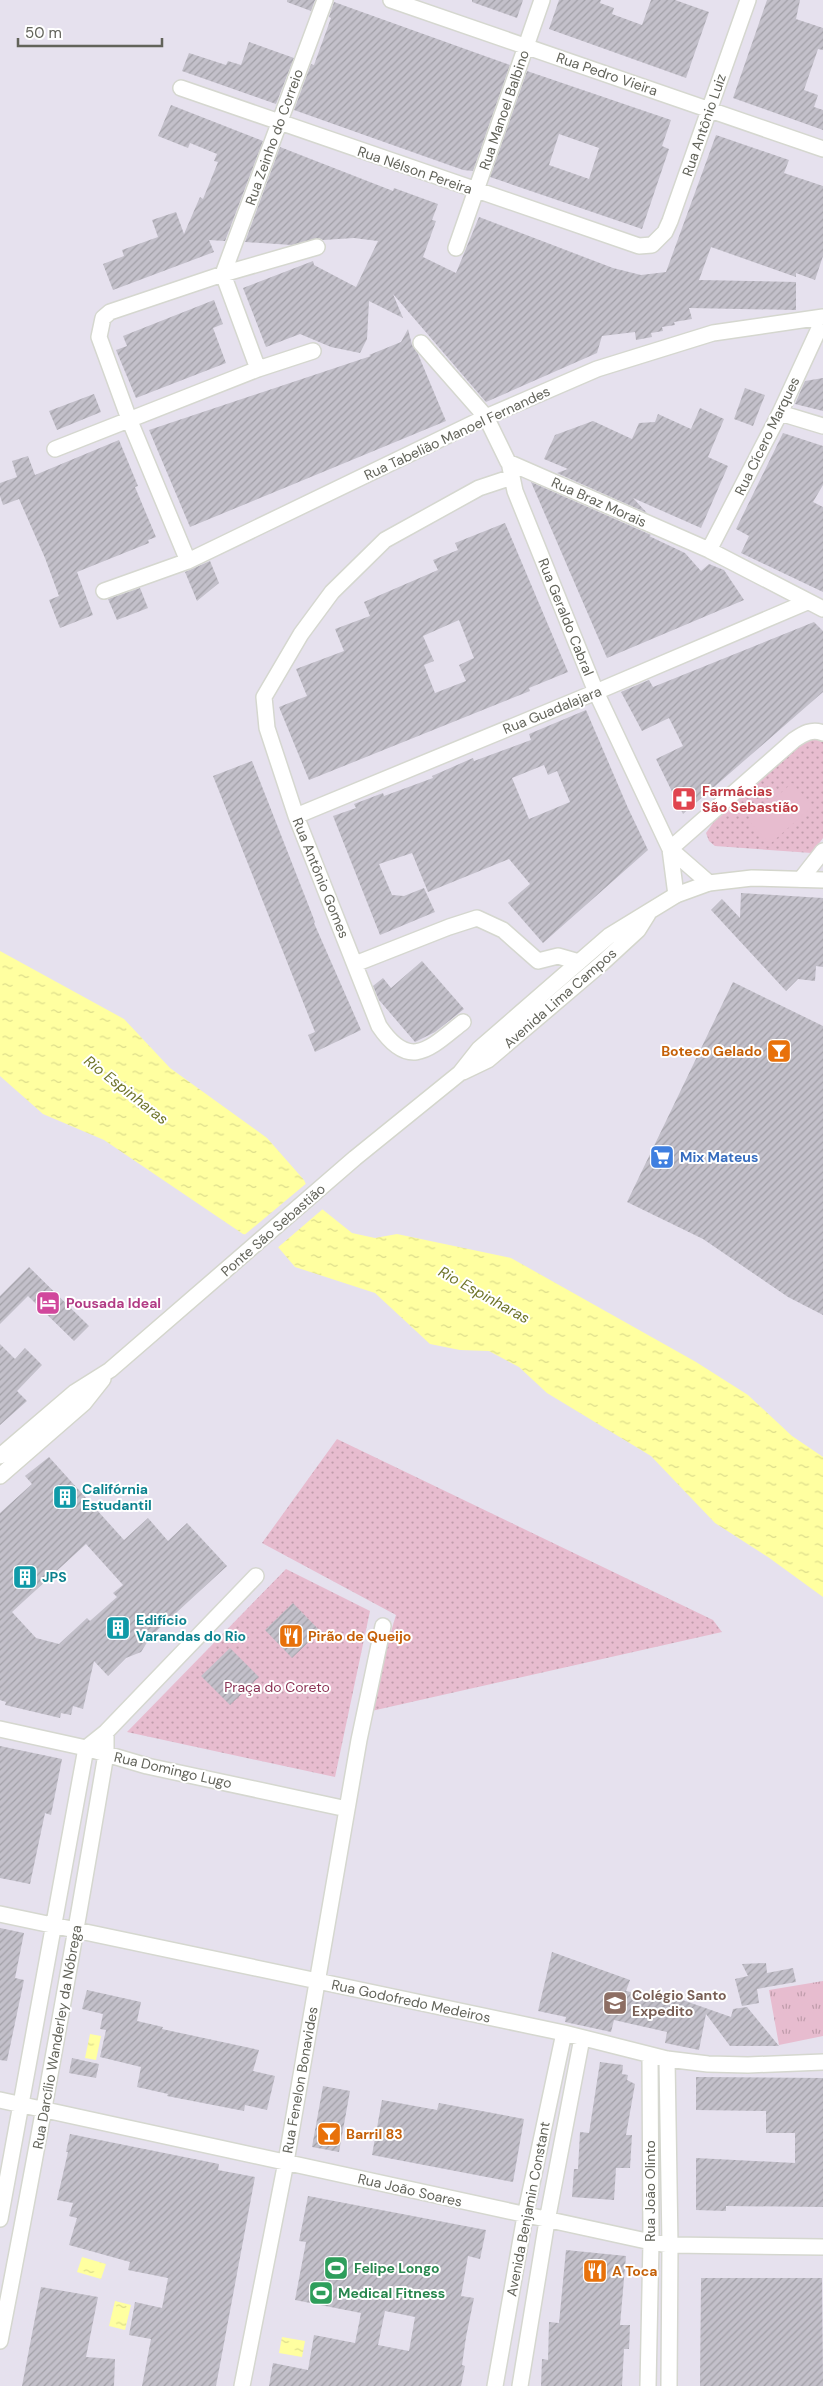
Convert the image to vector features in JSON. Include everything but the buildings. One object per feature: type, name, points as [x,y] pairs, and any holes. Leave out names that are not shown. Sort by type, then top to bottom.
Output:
[{"type":"street","name":"Rua Zeinho do Correio","points":[[223,274],[325,0]]},
{"type":"street","name":"Rua Pedro Vieira","points":[[391,0],[823,150]]},
{"type":"street","name":"Rua Manoel Balbino","points":[[456,248],[542,0]]},
{"type":"street","name":"Rua Antônio Luiz","points":[[652,245],[665,232],[670,221],[748,0]]},
{"type":"street","name":"Rua Nélson Pereira","points":[[181,88],[639,246],[652,245]]},
{"type":"street","points":[[188,561],[129,419],[99,337],[103,318],[110,312],[223,274],[318,247]]},
{"type":"street","points":[[223,274],[258,369]]},
{"type":"street","name":"Rua Cícero Marques","points":[[709,550],[780,413],[823,319]]},
{"type":"street","name":"Rua Tabelião Manoel Fernandes","points":[[104,591],[188,561],[486,417],[597,369],[713,333],[823,319]]},
{"type":"street","points":[[421,343],[486,417],[510,470]]},
{"type":"street","points":[[56,449],[258,369],[313,350]]},
{"type":"street","points":[[780,413],[823,426]]},
{"type":"street","name":"Rua Braz Morais","points":[[510,470],[709,550],[823,610]]},
{"type":"street","name":"Rua Geraldo Cabral","points":[[510,470],[515,491],[596,692],[670,849],[676,895]]},
{"type":"street","name":"Rua Antônio Gomes","points":[[463,1022],[424,1052],[412,1052],[398,1047],[387,1038],[379,1026],[296,816],[267,728],[264,698],[301,634],[332,592],[385,540],[510,470]]},
{"type":"street","name":"Rua Guadalajara","points":[[296,816],[596,692],[807,602]]},
{"type":"street","points":[[670,849],[794,740],[807,732],[818,730],[823,733]]},
{"type":"street","name":"Rua Geraldo Cabral","points":[[670,849],[709,883]]},
{"type":"street","points":[[801,879],[823,851]]},
{"type":"street","name":"Avenida Lima Campos","points":[[438,1092],[460,1073],[479,1049],[609,936],[676,895],[709,883],[752,878],[823,880]]},
{"type":"street","name":"Avenida Lima Campos","points":[[460,1073],[488,1060],[638,930],[650,911]]},
{"type":"street","points":[[355,964],[477,918],[503,930],[538,961],[558,956],[579,962]]},
{"type":"street","points":[[558,980],[555,990],[559,999]]},
{"type":"street","name":"Ponte São Sebastião","points":[[110,1370],[355,1158],[438,1092]]},
{"type":"street","points":[[0,1456],[75,1392],[110,1370]]},
{"type":"street","points":[[0,1476],[84,1403],[110,1370]]},
{"type":"street","points":[[86,1748],[106,1732],[256,1576]]},
{"type":"street","name":"Rua Fenelon Bonavides","points":[[242,2386],[286,2162],[347,1809],[383,1626]]},
{"type":"street","name":"Rua Domingo Lugo","points":[[0,1729],[86,1748],[147,1766],[347,1809]]},
{"type":"street","name":"Rua Darcílio Wanderley da Nóbrega","points":[[0,2341],[45,2109],[106,1754],[106,1732]]},
{"type":"street","name":"Rua Darcílio Wanderley da Nóbrega","points":[[0,2219],[86,1748]]},
{"type":"street","name":"Rua Godofredo Medeiros","points":[[0,1914],[54,1927],[76,1930],[564,2033],[650,2056],[708,2064],[748,2065],[823,2062]]},
{"type":"street","name":"Avenida Benjamin Constant","points":[[495,2386],[525,2216],[564,2033]]},
{"type":"street","name":"Avenida Benjamin Constant","points":[[520,2386],[547,2221],[582,2038]]},
{"type":"street","name":"Rua João Olinto","points":[[648,2386],[651,2242],[650,2056]]},
{"type":"street","name":"Rua João Olinto","points":[[667,2059],[670,2245],[669,2386]]},
{"type":"street","name":"Rua João Soares","points":[[0,2100],[547,2221],[651,2242],[670,2245],[823,2247]]},
{"type":"green space","points":[[809,738],[823,738],[823,838],[812,853],[715,846],[709,841],[706,833],[715,820]]},
{"type":"green space","points":[[792,783],[813,806],[770,844],[749,821]]},
{"type":"green space","points":[[337,1439],[713,1620],[722,1632],[367,1712],[396,1615],[262,1543]]},
{"type":"green space","name":"Praça do Coreto","points":[[286,1569],[370,1611],[335,1777],[127,1732]]},
{"type":"green space","points":[[823,1981],[823,2036],[779,2045],[769,1990]]},
{"type":"water","name":"Rio Espinharas","points":[[0,951],[124,1019],[170,1068],[267,1138],[304,1180],[311,1195],[262,1238],[243,1234],[104,1140],[43,1114],[0,1076]]},
{"type":"water","name":"Rio Espinharas","points":[[322,1209],[352,1233],[375,1238],[397,1234],[511,1258],[696,1362],[748,1395],[792,1436],[823,1457],[823,1597],[768,1557],[715,1523],[651,1456],[547,1393],[519,1367],[489,1351],[460,1350],[430,1344],[375,1293],[295,1267],[278,1247]]},
{"type":"water","points":[[90,2034],[101,2036],[96,2060],[85,2058]]},
{"type":"water","points":[[82,2257],[106,2264],[101,2279],[77,2272]]},
{"type":"water","points":[[115,2301],[131,2305],[125,2330],[109,2326]]},
{"type":"water","points":[[282,2337],[305,2341],[302,2357],[279,2353]]},
{"type":"pier","points":[[308,1182],[314,1196],[324,1208],[276,1249],[263,1240],[242,1237]]},
{"type":"place","name":"Farmácias São Sebastião","points":[[684,799]]},
{"type":"place","name":"Boteco Gelado","points":[[779,1051]]},
{"type":"place","name":"Mix Mateus","points":[[662,1157]]},
{"type":"place","name":"Pousada Ideal","points":[[48,1303]]},
{"type":"place","name":"Califórnia Estudantil","points":[[65,1497]]},
{"type":"place","name":"JPS","points":[[25,1577]]},
{"type":"place","name":"Edifício Varandas do Rio","points":[[118,1628]]},
{"type":"place","name":"Pirão de Queijo","points":[[291,1636]]},
{"type":"place","name":"Colégio Santo Expedito","points":[[615,2003]]},
{"type":"place","name":"Barril 83","points":[[329,2134]]},
{"type":"place","name":"Felipe Longo","points":[[336,2268]]},
{"type":"place","name":"A Toca","points":[[595,2271]]},
{"type":"place","name":"Medical Fitness","points":[[321,2293]]}]
